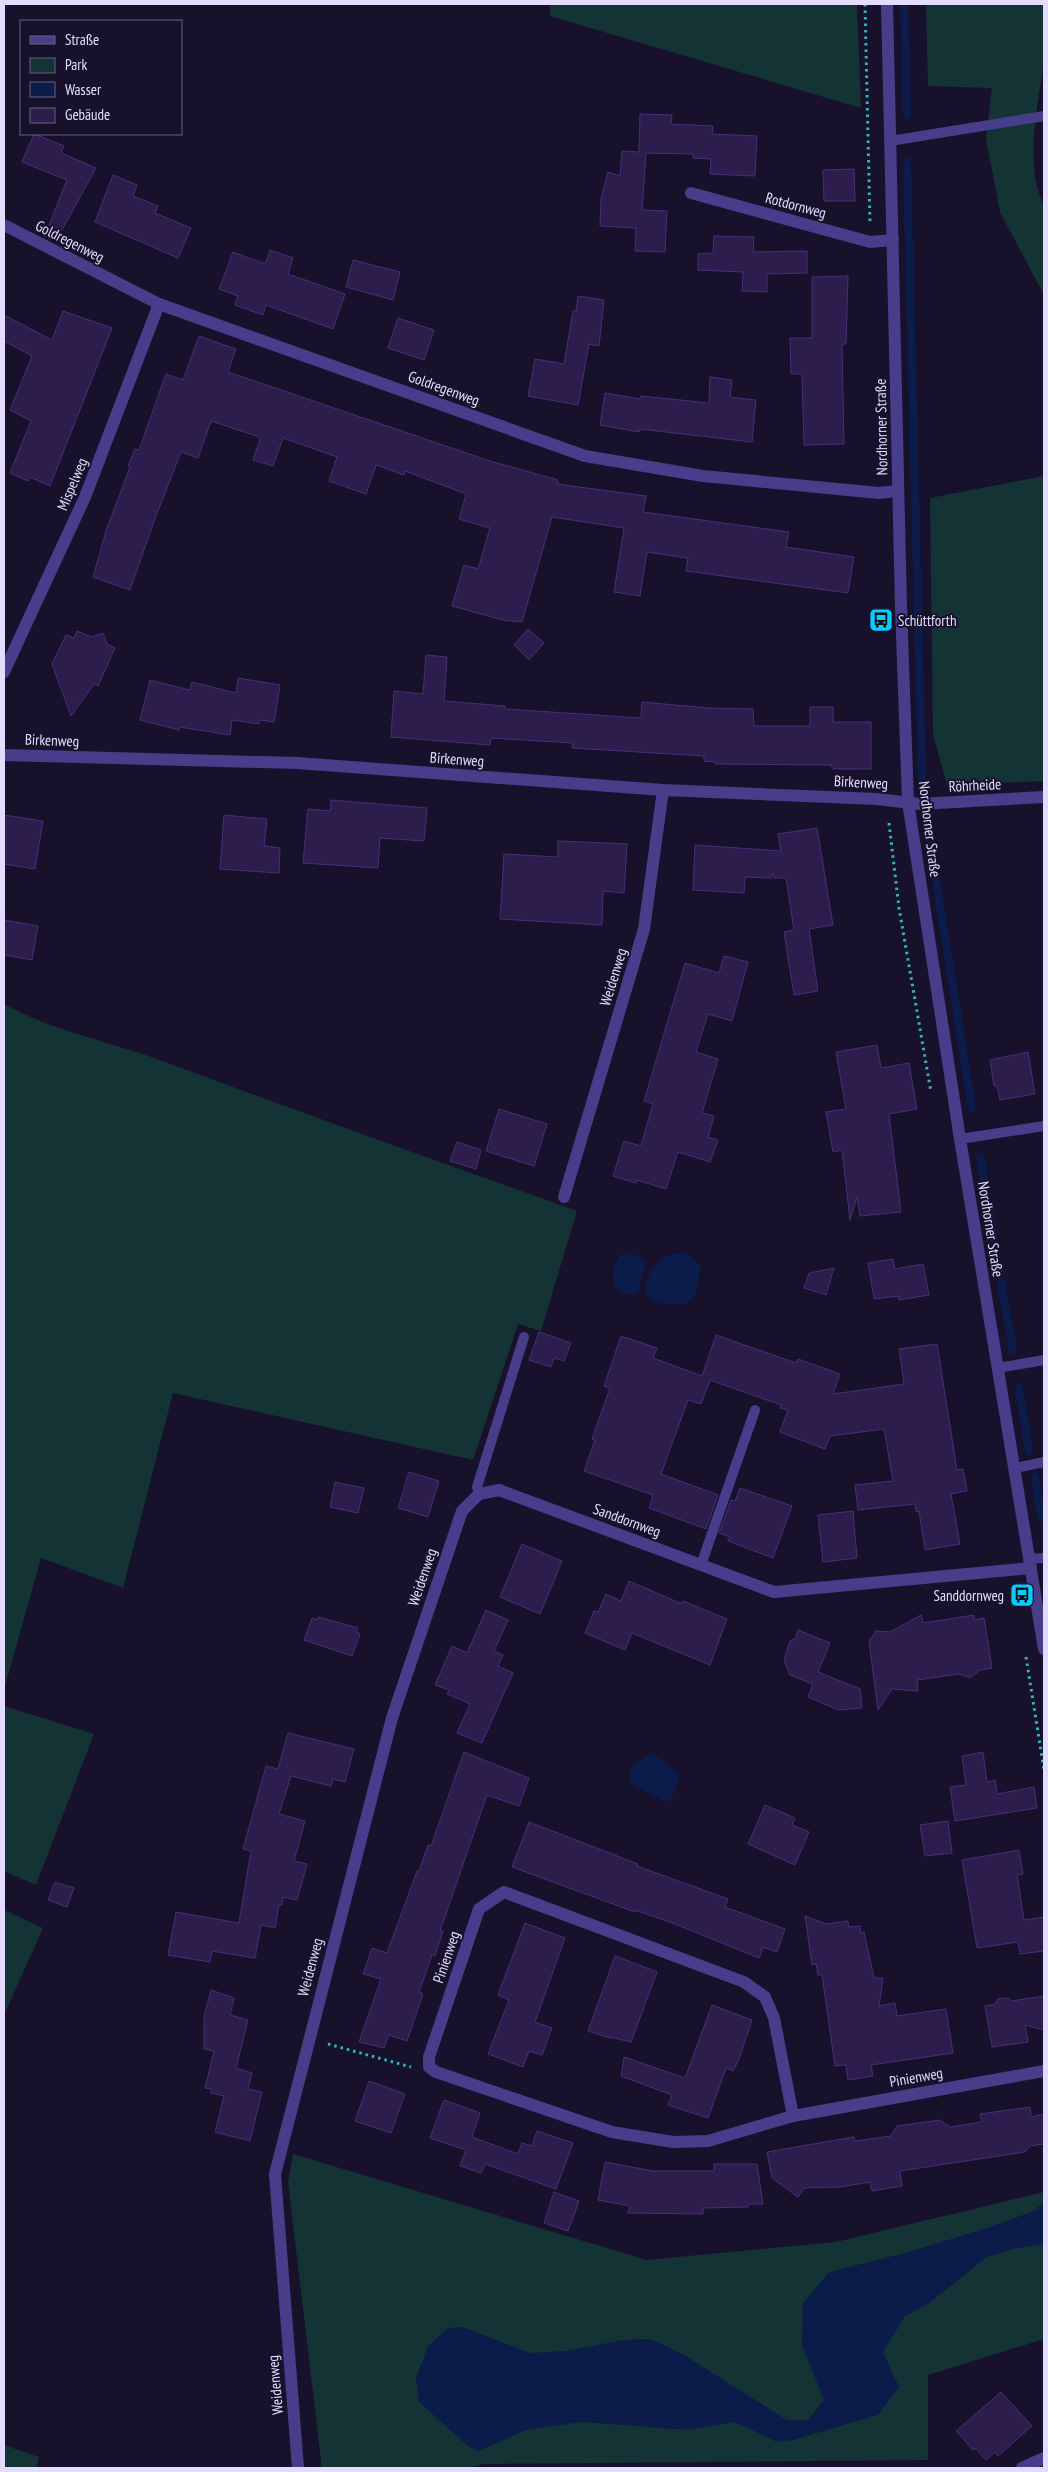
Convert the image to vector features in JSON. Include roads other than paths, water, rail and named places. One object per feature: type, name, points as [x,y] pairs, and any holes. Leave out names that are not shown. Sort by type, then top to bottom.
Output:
[{"type":"street","name":"Nordhorner Straße","points":[[887,4],[898,491],[908,802],[960,1139],[1044,1649]]},
{"type":"street","name":"Rotdornweg","points":[[691,193],[870,242],[893,240]]},
{"type":"street","name":"Goldregenweg","points":[[4,225],[159,304],[585,456],[703,476],[879,493],[898,491]]},
{"type":"street","name":"Mispelweg","points":[[4,669],[85,497],[159,304]]},
{"type":"street","name":"Birkenweg","points":[[4,755],[297,763],[663,790],[908,802]]},
{"type":"street","name":"Weidenweg","points":[[564,1197],[644,929],[663,790]]},
{"type":"street","name":"Röhrheide","points":[[908,802],[920,804],[1044,797]]},
{"type":"street","name":"Sanddornweg","points":[[479,1494],[499,1490],[774,1592],[1030,1564]]},
{"type":"street","name":"Weidenweg","points":[[298,2468],[275,2174],[308,2038],[392,1718],[462,1511],[479,1494]]},
{"type":"street","name":"Pinienweg","points":[[793,2116],[774,2018],[766,1997],[744,1982],[504,1892],[479,1909],[429,2057],[429,2067],[436,2072],[612,2132],[673,2142],[708,2141],[793,2116],[1044,2071]]},
{"type":"street","points":[[1022,2468],[1044,2458]]},
{"type":"lane","points":[[890,141],[1044,116]]},
{"type":"lane","points":[[960,1139],[1044,1126]]},
{"type":"lane","points":[[479,1494],[477,1487],[524,1337]]},
{"type":"lane","points":[[998,1368],[1044,1360]]},
{"type":"lane","points":[[700,1565],[755,1410]]},
{"type":"lane","points":[[1015,1468],[1044,1462]]},
{"type":"lane","points":[[1030,1564],[1044,1558]]},
{"type":"water","points":[[629,1252],[642,1258],[646,1266],[641,1275],[639,1291],[632,1294],[623,1293],[614,1286],[613,1278],[615,1266],[620,1255]]},
{"type":"water","points":[[684,1252],[696,1260],[701,1268],[695,1296],[685,1304],[657,1303],[646,1294],[646,1285],[651,1270],[668,1256]]},
{"type":"water","points":[[651,1754],[667,1763],[680,1776],[672,1798],[666,1802],[629,1783],[630,1772],[634,1765]]},
{"type":"water","points":[[1044,2202],[1044,2244],[1013,2249],[987,2257],[928,2304],[905,2316],[883,2352],[899,2387],[878,2415],[793,2440],[777,2442],[735,2422],[689,2430],[581,2422],[526,2430],[479,2451],[468,2446],[419,2402],[416,2378],[428,2346],[448,2328],[463,2327],[530,2353],[565,2351],[624,2340],[651,2339],[684,2355],[787,2420],[808,2420],[824,2400],[802,2345],[803,2303],[829,2272],[909,2252],[990,2227],[1034,2211]]},
{"type":"waterway","points":[[904,4],[907,114]]},
{"type":"waterway","points":[[907,162],[922,778]]},
{"type":"waterway","points":[[927,822],[972,1108]]},
{"type":"waterway","points":[[980,1158],[997,1255]]},
{"type":"waterway","points":[[1001,1282],[1013,1350]]},
{"type":"waterway","points":[[1019,1387],[1029,1451]]},
{"type":"waterway","points":[[1035,1477],[1041,1517]]},
{"type":"place","name":"Schüttforth","points":[[881,620]]},
{"type":"place","name":"Sanddornweg","points":[[1022,1595]]}]
